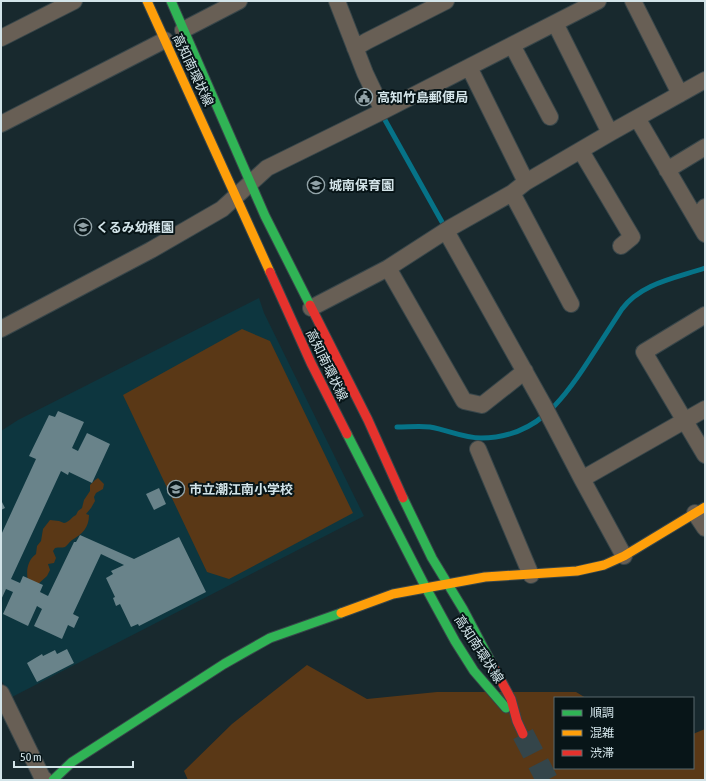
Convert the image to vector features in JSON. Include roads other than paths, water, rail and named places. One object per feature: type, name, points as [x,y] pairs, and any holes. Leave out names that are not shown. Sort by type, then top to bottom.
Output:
[{"type":"main road","name":"高知南環状線","points":[[147,1],[311,363],[426,588],[475,671],[484,684],[517,722]]},
{"type":"main road","name":"高知南環状線","points":[[171,1],[250,183],[368,420],[390,471],[428,551],[463,608],[510,700],[517,722],[523,734]]},
{"type":"main road","points":[[53,780],[72,762],[224,664],[270,638],[393,594],[485,577],[577,571],[604,565],[624,556],[700,510]]},
{"type":"street","points":[[1,38],[74,1]]},
{"type":"street","points":[[183,30],[238,1]]},
{"type":"street","points":[[337,1],[365,73],[384,110]]},
{"type":"street","points":[[355,48],[367,40],[446,1]]},
{"type":"street","points":[[1,329],[151,250],[222,209],[267,168],[555,23],[571,7],[598,1]]},
{"type":"street","points":[[633,1],[680,94]]},
{"type":"street","points":[[555,23],[610,133]]},
{"type":"street","points":[[1,124],[165,40]]},
{"type":"street","points":[[512,45],[550,117]]},
{"type":"street","points":[[469,67],[526,182]]},
{"type":"street","points":[[311,308],[388,268],[446,231],[512,193],[526,182],[705,80]]},
{"type":"street","points":[[637,118],[668,170],[702,214],[705,234]]},
{"type":"street","points":[[668,170],[705,148]]},
{"type":"street","points":[[581,151],[632,236],[621,246]]},
{"type":"street","points":[[512,193],[571,304]]},
{"type":"street","points":[[446,231],[525,371],[624,556]]},
{"type":"street","points":[[388,268],[464,401],[482,406],[525,371]]},
{"type":"street","points":[[705,315],[644,352],[705,455]]},
{"type":"street","points":[[582,479],[705,409]]},
{"type":"street","points":[[478,449],[532,575]]},
{"type":"street","points":[[700,510],[705,528]]},
{"type":"street","points":[[1,695],[42,777],[45,780]]},
{"type":"waterway","points":[[385,120],[442,222]]},
{"type":"waterway","points":[[397,427],[430,427],[474,438],[500,436],[517,432],[545,415],[557,403],[579,375],[622,309],[630,300],[639,293],[660,282],[705,268]]},
{"type":"tunnel","points":[[523,734],[547,780]]},
{"type":"place","name":"高知竹島郵便局","points":[[364,97]]},
{"type":"place","name":"城南保育園","points":[[316,185]]},
{"type":"place","name":"くるみ幼稚園","points":[[83,227]]},
{"type":"place","name":"市立潮江南小学校","points":[[176,489]]}]
